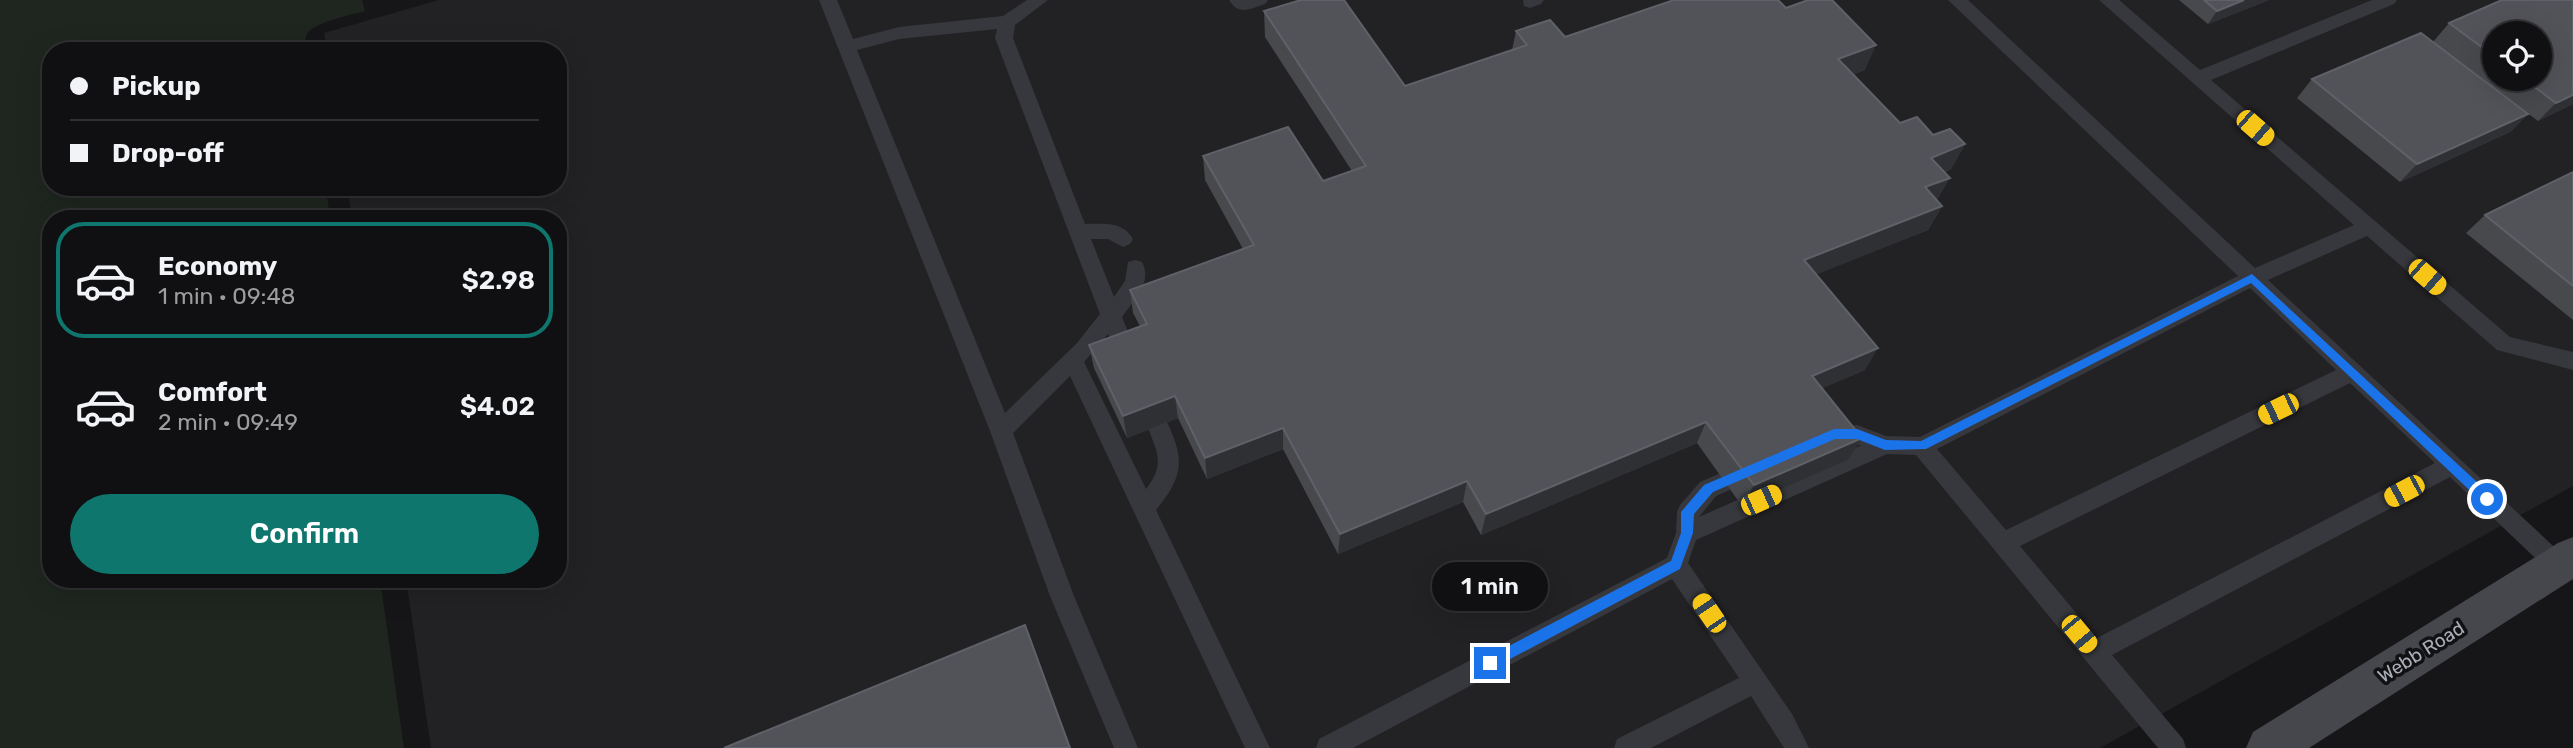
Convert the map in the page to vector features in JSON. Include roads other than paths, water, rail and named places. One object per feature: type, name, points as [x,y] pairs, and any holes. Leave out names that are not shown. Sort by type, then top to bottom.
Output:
[{"type":"street","name":"Webb Road","points":[[2269,748],[2566,560]]},
{"type":"lane","points":[[828,0],[1000,431],[1062,596],[1126,748]]},
{"type":"lane","points":[[847,47],[899,33],[1007,22],[1039,0]]},
{"type":"lane","points":[[1238,0],[1242,5],[1259,0]]},
{"type":"lane","points":[[1956,0],[2451,466],[2566,560]]},
{"type":"lane","points":[[2108,0],[2504,344],[2573,361]]},
{"type":"lane","points":[[2198,78],[2388,0]]},
{"type":"lane","points":[[1007,22],[1004,38],[1127,355]]},
{"type":"lane","points":[[1809,445],[1834,434],[1857,434],[1885,445],[1922,446],[2252,278],[2369,227]]},
{"type":"lane","points":[[1078,232],[1111,231],[1123,239]]},
{"type":"lane","points":[[1000,431],[1111,317],[1135,283],[1135,268]]},
{"type":"lane","points":[[1073,359],[1258,748]]},
{"type":"lane","points":[[2003,543],[2353,372]]},
{"type":"lane","points":[[1144,508],[1167,480],[1171,461],[1158,426]]},
{"type":"lane","points":[[1687,533],[1885,445]]},
{"type":"lane","points":[[1922,446],[2174,748]]},
{"type":"lane","points":[[1328,748],[1676,565],[1687,533],[1688,512],[1708,489],[1771,461]]},
{"type":"lane","points":[[2094,652],[2451,466]]},
{"type":"lane","points":[[1676,565],[1783,722],[1797,748]]},
{"type":"lane","points":[[1626,748],[1755,681]]}]
